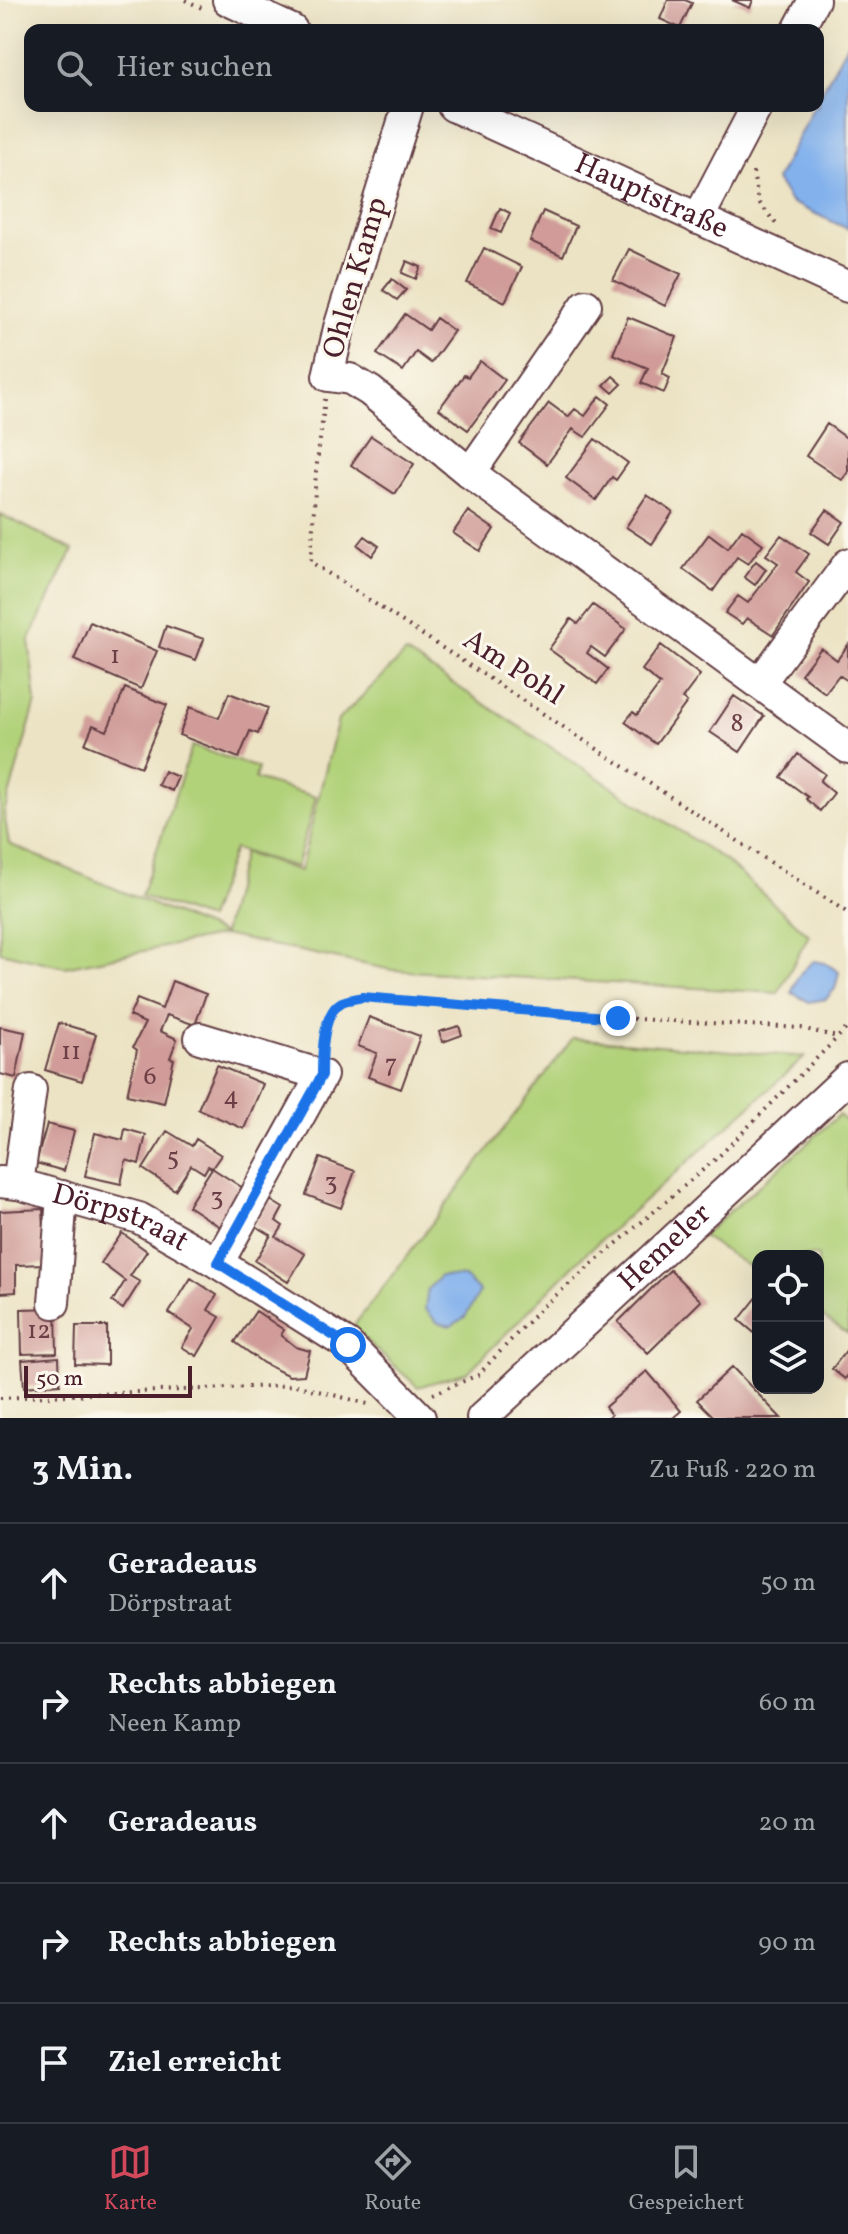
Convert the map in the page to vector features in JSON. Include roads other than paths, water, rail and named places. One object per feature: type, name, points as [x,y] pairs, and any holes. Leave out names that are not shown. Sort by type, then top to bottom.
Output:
[{"type":"street","points":[[228,0],[279,24]]},
{"type":"street","points":[[801,24],[814,0]]},
{"type":"street","name":"Ohlen Kamp","points":[[406,112],[348,299],[328,376],[350,379],[370,391],[470,473],[848,748]]},
{"type":"street","name":"Hauptstraße","points":[[466,112],[848,287]]},
{"type":"street","points":[[698,219],[754,112]]},
{"type":"street","points":[[470,473],[586,305]]},
{"type":"street","points":[[760,683],[848,564]]},
{"type":"street","points":[[200,1038],[322,1075],[218,1263]]},
{"type":"street","name":"Hemeler","points":[[482,1418],[848,1078]]},
{"type":"street","points":[[9,1183],[31,1090]]},
{"type":"street","name":"Dörpstraat","points":[[9,1183],[139,1218],[218,1263],[348,1345],[416,1414]]},
{"type":"street","points":[[54,1303],[62,1196]]},
{"type":"water","points":[[848,42],[848,229],[790,202],[776,180],[811,112],[824,112],[824,88]]},
{"type":"water","points":[[814,961],[825,963],[839,972],[835,989],[826,999],[809,1002],[792,993],[800,975]]},
{"type":"water","points":[[440,1276],[464,1277],[480,1292],[465,1317],[451,1326],[438,1323],[425,1309],[428,1289]]}]
